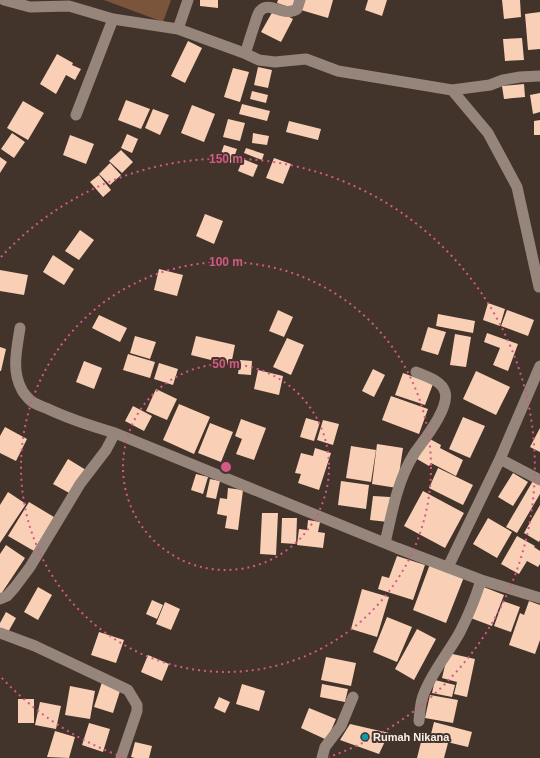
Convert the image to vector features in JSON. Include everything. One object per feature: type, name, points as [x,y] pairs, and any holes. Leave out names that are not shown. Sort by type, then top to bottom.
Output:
[{"type":"street","points":[[4,0],[30,7],[69,6],[114,19],[178,29],[259,60],[275,62],[306,59],[338,71],[452,90],[490,85],[503,80],[520,77],[540,76]]},
{"type":"street","points":[[178,29],[188,0]]},
{"type":"street","points":[[244,53],[260,11],[266,5],[278,7],[287,12],[291,12],[297,9],[300,0]]},
{"type":"street","points":[[76,115],[114,19]]},
{"type":"street","points":[[452,90],[488,134],[517,187],[539,287]]},
{"type":"street","points":[[20,328],[16,352],[16,364],[21,389],[30,401],[84,424],[115,434],[385,543],[481,580],[540,598]]},
{"type":"street","points":[[448,567],[500,459],[540,366]]},
{"type":"street","points":[[385,543],[398,488],[404,472],[413,455],[442,412],[445,402],[446,393],[441,385],[416,372]]},
{"type":"street","points":[[0,599],[7,596],[11,592],[30,567],[80,484],[106,450],[115,434]]},
{"type":"street","points":[[500,459],[540,480]]},
{"type":"street","points":[[419,721],[423,696],[461,630],[481,580]]},
{"type":"street","points":[[0,633],[35,646],[128,690],[137,705],[137,711],[121,758]]},
{"type":"street","points":[[322,758],[325,748],[341,726],[352,697]]},
{"type":"shaded area","points":[[104,0],[171,0],[163,22]]},
{"type":"building","points":[[200,0],[218,0],[218,8],[200,6]]},
{"type":"building","points":[[278,0],[298,0],[295,9],[277,3]]},
{"type":"building","points":[[304,0],[333,0],[328,18],[301,10]]},
{"type":"building","points":[[368,0],[387,0],[382,16],[365,10]]},
{"type":"building","points":[[502,0],[520,0],[521,17],[504,19]]},
{"type":"building","points":[[274,9],[293,19],[281,42],[261,32]]},
{"type":"building","points":[[540,12],[540,49],[528,50],[525,14]]},
{"type":"building","points":[[522,38],[524,60],[505,61],[503,39]]},
{"type":"building","points":[[188,41],[202,48],[185,83],[171,76]]},
{"type":"building","points":[[57,54],[73,63],[72,65],[81,69],[75,80],[66,75],[56,94],[40,84]]},
{"type":"building","points":[[258,67],[272,70],[268,88],[254,85]]},
{"type":"building","points":[[233,68],[249,72],[240,102],[224,97]]},
{"type":"building","points":[[524,84],[525,97],[504,99],[502,86]]},
{"type":"building","points":[[252,91],[268,95],[266,103],[250,99]]},
{"type":"building","points":[[540,93],[540,112],[533,114],[530,95]]},
{"type":"building","points":[[126,100],[150,109],[141,129],[118,120]]},
{"type":"building","points":[[23,101],[44,113],[28,140],[7,128]]},
{"type":"building","points":[[242,104],[270,111],[267,121],[239,114]]},
{"type":"building","points":[[192,105],[215,114],[204,142],[181,133]]},
{"type":"building","points":[[153,109],[169,115],[160,135],[145,128]]},
{"type":"building","points":[[228,119],[245,123],[240,141],[223,137]]},
{"type":"building","points":[[540,120],[540,135],[534,135],[534,121]]},
{"type":"building","points":[[289,121],[321,129],[318,140],[286,132]]},
{"type":"building","points":[[12,133],[25,142],[14,158],[1,149]]},
{"type":"building","points":[[253,133],[269,136],[267,145],[252,143]]},
{"type":"building","points":[[127,134],[138,139],[132,153],[121,148]]},
{"type":"building","points":[[70,135],[94,144],[86,164],[63,155]]},
{"type":"building","points":[[224,145],[237,149],[232,163],[219,159]]},
{"type":"building","points":[[246,148],[264,154],[262,160],[244,153]]},
{"type":"building","points":[[121,150],[133,162],[122,173],[109,161]]},
{"type":"building","points":[[0,157],[7,162],[0,173]]},
{"type":"building","points":[[274,158],[291,164],[283,184],[266,178]]},
{"type":"building","points":[[243,159],[258,165],[253,177],[238,171]]},
{"type":"building","points":[[110,163],[121,175],[110,185],[99,174]]},
{"type":"building","points":[[99,175],[111,190],[103,197],[90,182]]},
{"type":"building","points":[[205,214],[223,221],[214,244],[196,236]]},
{"type":"building","points":[[80,230],[94,240],[79,260],[65,251]]},
{"type":"building","points":[[53,255],[74,269],[64,285],[43,272]]},
{"type":"building","points":[[159,269],[183,275],[177,296],[154,290]]},
{"type":"building","points":[[0,270],[28,275],[24,295],[0,291]]},
{"type":"building","points":[[488,303],[505,309],[500,326],[483,320]]},
{"type":"building","points":[[278,310],[293,317],[284,337],[269,331]]},
{"type":"building","points":[[507,310],[534,320],[528,336],[501,326]]},
{"type":"building","points":[[438,314],[475,321],[473,333],[436,326]]},
{"type":"building","points":[[99,315],[127,328],[120,342],[92,328]]},
{"type":"building","points":[[428,327],[446,332],[438,355],[421,350]]},
{"type":"building","points":[[487,333],[518,344],[508,371],[493,365],[500,348],[484,342]]},
{"type":"building","points":[[455,334],[471,337],[466,367],[450,365]]},
{"type":"building","points":[[135,336],[156,342],[150,359],[130,353]]},
{"type":"building","points":[[196,336],[235,345],[231,365],[191,355]]},
{"type":"building","points":[[287,338],[304,345],[291,375],[273,367]]},
{"type":"building","points":[[0,347],[6,349],[1,371],[0,371]]},
{"type":"building","points":[[128,354],[155,362],[150,378],[123,370]]},
{"type":"building","points":[[240,360],[252,361],[251,375],[238,374]]},
{"type":"building","points":[[84,361],[102,368],[94,389],[76,382]]},
{"type":"building","points":[[159,363],[178,369],[173,385],[154,379]]},
{"type":"building","points":[[373,369],[385,375],[374,397],[362,391]]},
{"type":"building","points":[[258,370],[283,376],[279,395],[254,389]]},
{"type":"building","points":[[476,371],[510,387],[496,415],[463,399]]},
{"type":"building","points":[[403,373],[433,384],[425,405],[395,395]]},
{"type":"building","points":[[156,389],[177,399],[167,420],[146,411]]},
{"type":"building","points":[[391,396],[428,409],[419,434],[382,420]]},
{"type":"building","points":[[179,404],[210,417],[194,454],[163,440]]},
{"type":"building","points":[[133,406],[152,416],[144,431],[125,421]]},
{"type":"building","points":[[463,417],[485,426],[470,458],[449,449]]},
{"type":"building","points":[[306,418],[320,422],[314,441],[300,437]]},
{"type":"building","points":[[241,419],[266,428],[254,460],[236,454],[242,439],[235,436]]},
{"type":"building","points":[[323,420],[339,424],[333,445],[317,440]]},
{"type":"building","points":[[210,423],[233,432],[221,462],[198,453]]},
{"type":"building","points":[[5,427],[27,439],[16,461],[0,453],[0,436]]},
{"type":"building","points":[[540,428],[540,452],[530,447]]},
{"type":"building","points":[[428,438],[441,445],[440,448],[463,460],[456,476],[431,463],[429,466],[417,459]]},
{"type":"building","points":[[377,444],[403,448],[397,488],[372,484]]},
{"type":"building","points":[[351,446],[376,450],[371,482],[346,478]]},
{"type":"building","points":[[315,448],[331,453],[319,490],[298,483],[301,474],[295,473],[301,453],[313,456]]},
{"type":"building","points":[[68,459],[86,470],[71,494],[53,484]]},
{"type":"building","points":[[438,468],[473,485],[463,505],[429,488]]},
{"type":"building","points":[[513,473],[528,482],[513,506],[498,497]]},
{"type":"building","points":[[196,474],[208,477],[203,494],[191,490]]},
{"type":"building","points":[[210,479],[220,481],[216,499],[206,497]]},
{"type":"building","points":[[534,479],[540,483],[540,494],[517,533],[506,527]]},
{"type":"building","points":[[341,481],[369,485],[366,509],[338,505]]},
{"type":"building","points":[[228,488],[243,490],[238,530],[225,528],[227,516],[217,514],[220,498],[227,499]]},
{"type":"building","points":[[423,491],[464,513],[445,548],[404,526]]},
{"type":"building","points":[[8,492],[26,504],[0,543],[0,505]]},
{"type":"building","points":[[373,496],[390,497],[388,522],[370,520]]},
{"type":"building","points":[[29,502],[54,517],[34,551],[8,536]]},
{"type":"building","points":[[540,505],[540,540],[539,542],[524,533]]},
{"type":"building","points":[[262,513],[278,513],[276,555],[260,554]]},
{"type":"building","points":[[282,518],[297,518],[296,544],[281,543]]},
{"type":"building","points":[[488,518],[512,532],[497,558],[473,544]]},
{"type":"building","points":[[308,520],[320,522],[318,532],[325,533],[323,548],[297,545],[299,529],[307,530]]},
{"type":"building","points":[[517,536],[535,546],[534,547],[540,551],[540,564],[538,567],[527,561],[519,574],[501,564]]},
{"type":"building","points":[[6,545],[25,558],[1,594],[0,554]]},
{"type":"building","points":[[397,556],[425,565],[413,600],[378,589],[382,576],[389,578]]},
{"type":"building","points":[[430,564],[464,577],[446,623],[413,610]]},
{"type":"building","points":[[481,586],[504,595],[492,626],[468,617]]},
{"type":"building","points":[[38,587],[52,595],[38,620],[24,612]]},
{"type":"building","points":[[362,589],[389,597],[377,637],[351,629]]},
{"type":"building","points":[[152,600],[163,605],[157,619],[146,614]]},
{"type":"building","points":[[503,601],[520,607],[511,632],[494,626]]},
{"type":"building","points":[[529,601],[540,605],[540,640],[535,654],[509,645],[520,613],[524,615]]},
{"type":"building","points":[[165,602],[180,609],[171,630],[156,624]]},
{"type":"building","points":[[6,612],[16,618],[7,634],[0,631],[0,623]]},
{"type":"building","points":[[387,617],[412,627],[397,662],[373,652]]},
{"type":"building","points":[[417,629],[436,639],[414,680],[395,669]]},
{"type":"building","points":[[99,632],[124,640],[116,663],[91,655]]},
{"type":"building","points":[[448,653],[475,659],[467,697],[454,694],[457,682],[442,678]]},
{"type":"building","points":[[148,655],[169,664],[162,681],[141,672]]},
{"type":"building","points":[[326,657],[356,663],[351,686],[321,680]]},
{"type":"building","points":[[435,680],[455,685],[452,697],[432,693]]},
{"type":"building","points":[[102,682],[121,688],[113,713],[94,707]]},
{"type":"building","points":[[242,684],[265,691],[259,711],[236,704]]},
{"type":"building","points":[[322,684],[348,689],[345,702],[320,697]]},
{"type":"building","points":[[70,686],[95,691],[90,719],[65,715]]},
{"type":"building","points":[[430,695],[458,700],[453,723],[425,718]]},
{"type":"building","points":[[219,697],[230,702],[225,713],[214,708]]},
{"type":"building","points":[[18,699],[34,699],[34,723],[18,723]]},
{"type":"building","points":[[40,702],[61,706],[56,729],[35,725]]},
{"type":"building","points":[[309,708],[336,719],[327,740],[301,728]]},
{"type":"building","points":[[434,722],[472,732],[468,747],[430,738]]},
{"type":"building","points":[[89,723],[110,729],[103,752],[82,745]]},
{"type":"building","name":"Rumah Nikana","points":[[350,724],[389,733],[379,754],[340,740]]},
{"type":"building","points":[[55,731],[75,737],[69,758],[47,757]]},
{"type":"building","points":[[422,738],[448,743],[444,758],[417,758]]},
{"type":"building","points":[[135,742],[152,746],[149,758],[131,757]]},
{"type":"place","name":"Rumah Nikana","points":[[365,737]]}]
